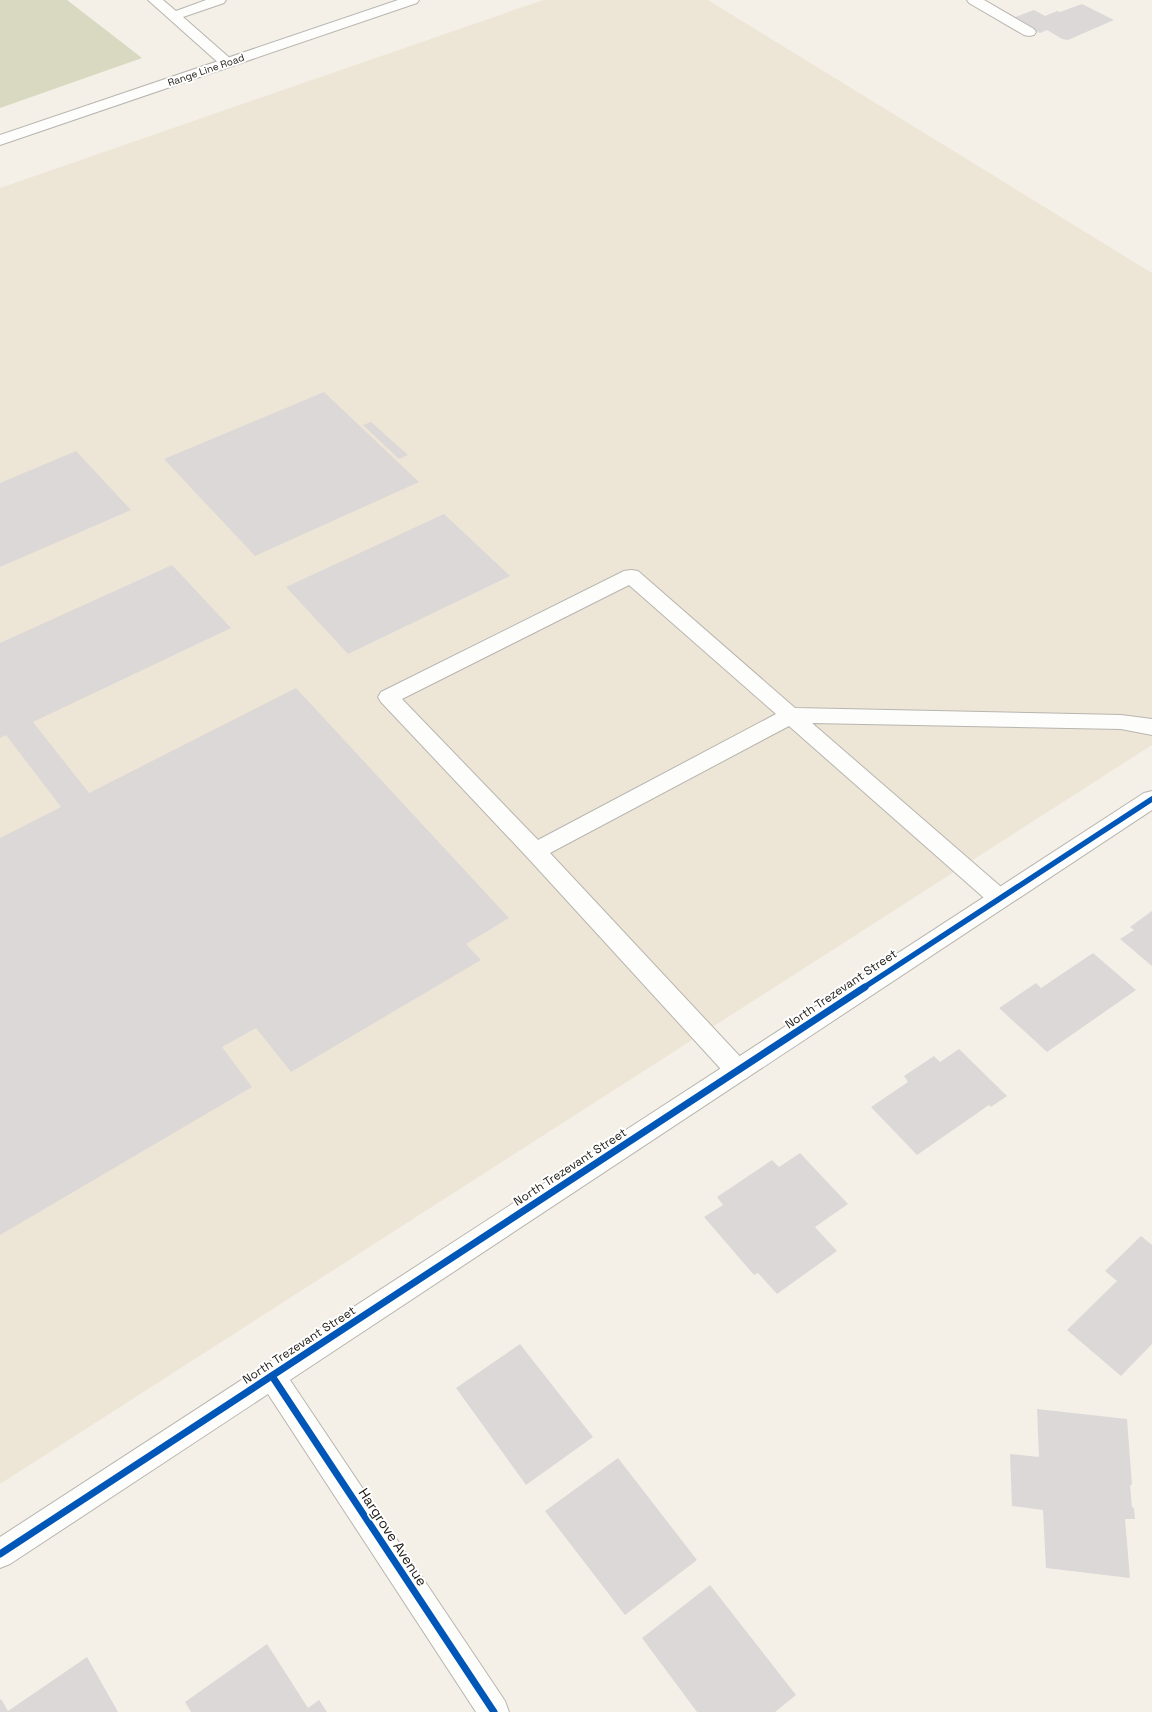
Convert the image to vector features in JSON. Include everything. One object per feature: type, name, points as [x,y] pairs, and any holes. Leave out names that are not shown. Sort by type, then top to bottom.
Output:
[{"type":"street","points":[[156,0],[227,63]]},
{"type":"street","points":[[174,16],[218,0]]},
{"type":"street","points":[[974,0],[1029,32]]},
{"type":"street","name":"Range Line Road","points":[[0,140],[407,1]]},
{"type":"street","points":[[738,1071],[535,851],[388,697],[631,576],[792,715],[999,898]]},
{"type":"street","points":[[535,851],[792,715],[1121,722],[1152,727]]},
{"type":"street","name":"North Trezevant Street","points":[[0,1554],[1152,799]]},
{"type":"street","name":"Hargrove Avenue","points":[[272,1376],[494,1712]]},
{"type":"shaded area","points":[[543,0],[708,0],[1152,273],[1152,745],[0,1484],[0,188]]},
{"type":"green space","points":[[0,0],[67,0],[142,58],[0,108]]},
{"type":"building","points":[[1082,4],[1114,20],[1068,40],[1062,39],[1047,30],[1040,33],[1013,18],[1034,10],[1045,16]]},
{"type":"building","points":[[324,392],[419,482],[255,556],[164,459]]},
{"type":"building","points":[[371,422],[408,455],[399,459],[363,425]]},
{"type":"building","points":[[76,451],[131,510],[0,567],[0,483]]},
{"type":"building","points":[[444,514],[510,576],[348,654],[286,587]]},
{"type":"building","points":[[172,565],[231,628],[33,722],[89,793],[296,688],[509,918],[466,944],[481,960],[291,1072],[256,1028],[222,1047],[252,1087],[0,1235],[0,838],[61,807],[6,735],[0,738],[0,643]]},
{"type":"building","points":[[1152,911],[1152,966],[1120,939],[1134,930],[1130,927]]},
{"type":"building","points":[[1093,953],[1136,990],[1047,1052],[999,1008],[1036,983],[1041,988]]},
{"type":"building","points":[[959,1049],[1007,1096],[991,1107],[989,1105],[917,1155],[871,1107],[908,1082],[904,1076],[934,1056],[940,1062]]},
{"type":"building","points":[[800,1153],[848,1204],[815,1227],[837,1251],[777,1294],[758,1273],[754,1275],[704,1217],[723,1205],[717,1197],[772,1160],[779,1167]]},
{"type":"building","points":[[1141,1236],[1152,1245],[1152,1344],[1121,1376],[1067,1330],[1117,1281],[1105,1271]]},
{"type":"building","points":[[520,1344],[593,1437],[526,1485],[456,1388]]},
{"type":"building","points":[[1037,1409],[1127,1419],[1132,1485],[1130,1485],[1132,1507],[1134,1508],[1135,1519],[1125,1519],[1130,1578],[1046,1568],[1043,1510],[1012,1506],[1010,1454],[1039,1457]]},
{"type":"building","points":[[618,1458],[697,1560],[625,1615],[545,1511]]},
{"type":"building","points":[[710,1585],[796,1695],[775,1712],[697,1712],[642,1638]]},
{"type":"building","points":[[267,1644],[308,1708],[319,1700],[327,1712],[191,1712],[185,1702]]},
{"type":"building","points":[[87,1657],[118,1712],[0,1712],[1,1699],[8,1711]]},
{"type":"cycle path","points":[[0,1554],[1152,799]]},
{"type":"cycle path","points":[[272,1376],[494,1712]]}]
